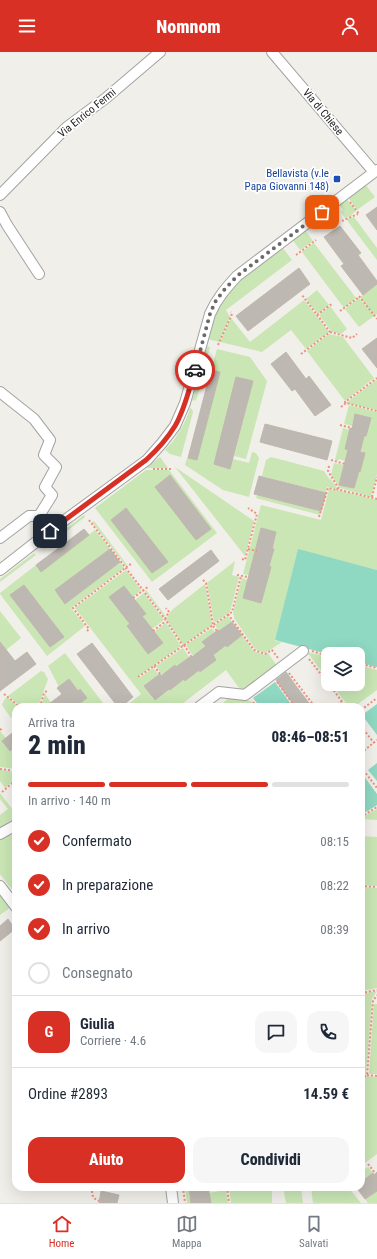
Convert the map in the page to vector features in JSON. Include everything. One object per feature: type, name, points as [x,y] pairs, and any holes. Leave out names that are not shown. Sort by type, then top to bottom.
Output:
[{"type":"street","name":"Via Enrico Fermi","points":[[0,194],[67,127],[106,98],[160,52]]},
{"type":"street","name":"Via di Chiese","points":[[272,52],[376,171]]},
{"type":"street","points":[[0,570],[50,531],[143,463],[157,449],[175,426],[185,403],[210,314],[215,302],[224,290],[237,276],[376,171]]},
{"type":"street","points":[[0,212],[39,274]]},
{"type":"street","points":[[0,392],[34,419],[50,440],[44,454],[56,467],[45,487],[52,495],[39,516]]},
{"type":"street","points":[[0,538],[29,516],[39,516]]},
{"type":"street","points":[[39,516],[50,531]]},
{"type":"street","points":[[204,703],[219,692],[245,695],[303,651]]},
{"type":"street","points":[[0,834],[12,827]]},
{"type":"street","points":[[0,886],[12,902]]},
{"type":"street","points":[[172,1191],[174,1203]]},
{"type":"path","points":[[342,221],[358,214],[345,195]]},
{"type":"path","points":[[296,255],[316,240]]},
{"type":"path","points":[[302,295],[331,333],[352,338],[357,334]]},
{"type":"path","points":[[340,312],[359,296],[377,319]]},
{"type":"path","points":[[317,315],[333,303]]},
{"type":"path","points":[[218,345],[232,314],[231,312]]},
{"type":"path","points":[[301,354],[330,332]]},
{"type":"path","points":[[341,407],[346,403],[345,402],[377,378]]},
{"type":"path","points":[[346,403],[377,411]]},
{"type":"path","points":[[340,425],[352,428]]},
{"type":"path","points":[[331,460],[344,464]]},
{"type":"path","points":[[143,463],[147,469],[173,469]]},
{"type":"path","points":[[329,466],[328,471],[339,489]]},
{"type":"path","points":[[372,498],[377,477]]},
{"type":"path","points":[[319,517],[328,488],[336,490],[339,489],[377,499]]},
{"type":"path","points":[[242,559],[245,560],[257,514],[248,508]]},
{"type":"path","points":[[89,520],[191,656]]},
{"type":"path","points":[[248,549],[257,551]]},
{"type":"path","points":[[87,631],[89,629],[73,608],[132,563]]},
{"type":"path","points":[[237,575],[248,577]]},
{"type":"path","points":[[233,621],[232,612],[241,576]]},
{"type":"path","points":[[203,580],[206,583],[213,625],[216,631]]},
{"type":"path","points":[[133,598],[149,586]]},
{"type":"path","points":[[153,631],[165,620],[169,612],[166,608]]},
{"type":"path","points":[[138,677],[232,612]]},
{"type":"path","points":[[228,614],[254,650],[265,654],[272,650],[312,703]]},
{"type":"path","points":[[303,651],[321,654]]},
{"type":"path","points":[[303,651],[321,675]]},
{"type":"path","points":[[365,665],[377,668]]},
{"type":"path","points":[[154,666],[160,674]]},
{"type":"path","points":[[271,675],[292,703]]},
{"type":"path","points":[[41,703],[44,693],[48,690]]},
{"type":"path","points":[[334,691],[342,701],[339,703]]},
{"type":"path","points":[[4,694],[15,703]]},
{"type":"path","points":[[365,707],[377,698]]},
{"type":"path","points":[[365,731],[374,743]]},
{"type":"path","points":[[365,750],[377,740]]},
{"type":"path","points":[[0,769],[12,770]]},
{"type":"path","points":[[365,772],[377,788]]},
{"type":"path","points":[[2,792],[12,783]]},
{"type":"path","points":[[365,814],[377,807]]},
{"type":"path","points":[[365,886],[377,887]]},
{"type":"path","points":[[365,992],[377,990]]},
{"type":"path","points":[[377,995],[373,1001],[367,1075],[377,1076]]},
{"type":"path","points":[[373,1001],[377,1002]]},
{"type":"path","points":[[368,1164],[375,1173]]},
{"type":"path","points":[[92,1191],[91,1193],[94,1199],[99,1201]]},
{"type":"path","points":[[184,1191],[185,1203]]},
{"type":"path","points":[[228,1191],[229,1203]]},
{"type":"green space","points":[[365,184],[375,197],[357,210],[348,197]]},
{"type":"green space","points":[[346,198],[356,211],[352,214],[353,215],[345,218],[341,212],[343,210],[339,204]]},
{"type":"green space","points":[[354,217],[377,248],[377,260],[346,219]]},
{"type":"green space","points":[[305,230],[313,241],[300,250],[292,239]]},
{"type":"green space","points":[[314,243],[356,298],[344,308],[302,252]]},
{"type":"green space","points":[[282,247],[292,260],[226,310],[230,317],[219,342],[208,339],[216,313],[230,290],[251,270]]},
{"type":"green space","points":[[377,284],[377,314],[374,316],[360,297]]},
{"type":"green space","points":[[317,290],[329,305],[318,314],[306,299]]},
{"type":"green space","points":[[359,298],[374,316],[359,327],[345,309]]},
{"type":"green space","points":[[304,300],[329,332],[306,349],[291,330],[262,352],[220,342],[231,318],[250,342]]},
{"type":"green space","points":[[330,306],[347,329],[341,334],[332,332],[319,315]]},
{"type":"green space","points":[[329,334],[343,337],[374,378],[345,401],[307,351]]},
{"type":"green space","points":[[206,346],[210,347],[197,398],[194,401],[192,400]]},
{"type":"green space","points":[[217,349],[250,357],[267,381],[246,459],[234,456],[253,381],[237,377],[214,464],[230,469],[233,459],[249,463],[252,452],[256,453],[259,458],[249,497],[223,490],[185,465],[187,458],[197,460],[211,370]]},
{"type":"green space","points":[[376,380],[377,410],[346,403]]},
{"type":"green space","points":[[349,405],[377,412],[377,474],[371,497],[340,488],[331,475],[334,463],[344,465],[339,484],[354,488],[365,454],[360,452],[364,436],[366,436],[370,418],[356,414],[352,426],[344,424]]},
{"type":"green space","points":[[190,408],[193,412],[181,457],[170,454],[165,450],[180,430]]},
{"type":"green space","points":[[343,428],[350,430],[345,449],[350,451],[347,462],[339,459],[338,461],[335,460]]},
{"type":"green space","points":[[160,457],[168,468],[147,467]]},
{"type":"green space","points":[[271,457],[324,471],[337,488],[327,487],[326,493],[262,476],[266,460]]},
{"type":"green space","points":[[175,467],[254,521],[245,556]]},
{"type":"green space","points":[[146,470],[169,470],[217,533],[152,582],[95,508]],"holes":[[[170,475],[210,529],[196,540],[155,487]],[[126,508],[167,562],[153,573],[112,520]]]},
{"type":"green space","points":[[329,489],[377,500],[377,570],[298,550],[275,641],[282,642],[265,653],[255,649],[234,618],[233,612],[242,578],[248,580],[243,598],[261,603],[271,567],[269,566],[274,550],[272,549],[276,532],[261,528],[249,575],[243,574],[261,505],[321,520]]},
{"type":"green space","points":[[257,495],[321,511],[320,515],[256,498]]},
{"type":"green space","points":[[84,515],[85,517],[44,549],[42,547]]},
{"type":"green space","points":[[94,521],[127,565],[126,566],[92,522]]},
{"type":"green space","points":[[95,530],[110,549],[55,591],[66,604],[120,562],[124,568],[71,608],[85,626],[47,656],[0,594],[36,565],[41,572]],"holes":[[[24,585],[64,637],[50,647],[11,595]]]},
{"type":"green space","points":[[298,549],[377,570],[377,667],[365,664],[365,647],[321,647],[321,652],[275,640]]},
{"type":"green space","points":[[34,553],[36,555],[0,582],[0,579]]},
{"type":"green space","points":[[235,561],[232,575],[239,577],[230,612],[214,623],[207,583]]},
{"type":"green space","points":[[126,570],[141,590],[133,597],[124,586],[109,597],[130,624],[127,627],[148,654],[163,643],[154,632],[166,623],[181,646],[137,677],[139,678],[153,668],[159,675],[144,686],[154,700],[184,679],[186,681],[199,670],[201,672],[216,660],[213,655],[226,645],[227,647],[242,635],[253,651],[265,655],[268,653],[277,666],[242,692],[226,670],[183,703],[130,703],[141,694],[75,608]]},
{"type":"green space","points":[[205,584],[212,625],[183,645],[166,619],[172,610]]},
{"type":"green space","points":[[146,590],[165,615],[165,617],[145,591]]},
{"type":"green space","points":[[144,593],[164,620],[152,629],[142,616],[145,614],[135,600]]},
{"type":"green space","points":[[0,611],[21,638],[6,650],[0,642]]},
{"type":"green space","points":[[228,616],[232,622],[219,631],[215,625]]},
{"type":"green space","points":[[212,628],[215,632],[203,642],[206,646],[193,656],[186,645]]},
{"type":"green space","points":[[183,648],[189,657],[162,675],[156,666]]},
{"type":"green space","points":[[307,652],[321,655],[321,671]]},
{"type":"green space","points":[[65,653],[103,703],[81,703],[87,698],[80,689],[78,691],[69,679],[59,687],[48,666]]},
{"type":"green space","points":[[365,667],[377,670],[377,690],[359,703],[346,703],[336,691],[365,691]]},
{"type":"green space","points":[[41,671],[44,672],[48,679],[39,703],[17,703],[8,696]]},
{"type":"green space","points":[[275,682],[290,703],[257,703],[253,698]]},
{"type":"green space","points":[[45,694],[51,703],[42,703]]},
{"type":"green space","points":[[7,697],[14,703],[12,703],[11,718],[2,705]]},
{"type":"green space","points":[[229,698],[251,701],[252,703],[223,703]]},
{"type":"green space","points":[[377,704],[377,735],[365,719],[365,713]]},
{"type":"green space","points":[[0,731],[6,738],[2,741],[9,750],[12,749],[12,768],[0,767]]},
{"type":"green space","points":[[377,763],[377,781],[368,770]]},
{"type":"green space","points":[[0,770],[12,772],[12,782],[5,788],[0,781]]},
{"type":"green space","points":[[365,778],[377,794],[377,805],[365,812]]},
{"type":"green space","points":[[0,793],[12,809],[12,821],[0,828],[0,815],[8,809],[0,799]]},
{"type":"green space","points":[[377,809],[377,820],[365,819],[365,816]]},
{"type":"green space","points":[[12,831],[12,890],[0,874],[0,838]]},
{"type":"green space","points":[[365,836],[377,837],[377,886],[365,885]]},
{"type":"green space","points":[[365,887],[377,888],[377,988],[365,990]]},
{"type":"green space","points":[[0,892],[11,907],[0,915]]},
{"type":"green space","points":[[377,991],[372,999],[365,1075],[365,993]]},
{"type":"green space","points":[[374,1004],[377,1004],[377,1074],[369,1074]]},
{"type":"green space","points":[[365,1077],[377,1077],[377,1154],[365,1163]]},
{"type":"green space","points":[[368,1167],[373,1173],[365,1179],[365,1169]]},
{"type":"green space","points":[[186,1191],[190,1191],[191,1203],[187,1203]]},
{"type":"green space","points":[[226,1191],[228,1203],[211,1203],[209,1193]]},
{"type":"green space","points":[[230,1191],[272,1191],[272,1203],[231,1203]]},
{"type":"green space","points":[[284,1191],[302,1191],[303,1203],[286,1203]]},
{"type":"green space","points":[[312,1191],[351,1191],[361,1203],[313,1203]]},
{"type":"green space","points":[[377,1191],[377,1203],[368,1203],[365,1199]]},
{"type":"building","points":[[377,207],[377,230],[366,215]]},
{"type":"building","points":[[340,226],[361,253],[358,255],[377,281],[377,284],[363,295],[341,266],[344,264],[324,237]]},
{"type":"building","points":[[299,268],[310,284],[248,331],[236,316]]},
{"type":"building","points":[[377,338],[377,368],[362,349]]},
{"type":"building","points":[[286,352],[306,379],[309,376],[331,405],[315,416],[295,389],[292,391],[271,364]]},
{"type":"building","points":[[211,370],[220,372],[197,460],[188,458]]},
{"type":"building","points":[[236,377],[253,381],[230,469],[214,464]]},
{"type":"building","points":[[355,414],[371,418],[360,452],[365,453],[354,488],[339,485],[348,450],[345,449],[350,428],[352,429]]},
{"type":"building","points":[[265,424],[332,441],[327,460],[260,442]]},
{"type":"building","points":[[170,475],[211,529],[196,540],[155,487]]},
{"type":"building","points":[[259,476],[326,493],[321,511],[254,494]]},
{"type":"building","points":[[126,508],[168,562],[152,573],[111,520]]},
{"type":"building","points":[[261,528],[276,532],[272,549],[274,549],[269,566],[271,567],[261,603],[243,598]]},
{"type":"building","points":[[84,529],[89,535],[41,572],[36,565]]},
{"type":"building","points":[[110,549],[120,562],[65,604],[55,590]]},
{"type":"building","points":[[211,550],[219,561],[168,600],[159,589]]},
{"type":"building","points":[[24,585],[64,637],[50,647],[10,595]]},
{"type":"building","points":[[124,586],[146,614],[142,616],[163,643],[148,654],[127,626],[130,624],[109,597]]},
{"type":"building","points":[[232,622],[242,635],[227,647],[226,645],[213,655],[216,660],[200,672],[199,670],[185,681],[184,679],[155,700],[144,686],[160,674],[161,676],[175,665],[176,667],[191,656],[192,657],[206,646],[202,642]]},
{"type":"building","points":[[0,642],[15,661],[27,652],[36,664],[0,691]]},
{"type":"building","points":[[92,643],[133,697],[126,703],[115,703],[77,654]]},
{"type":"building","points":[[286,672],[309,703],[293,703],[276,680]]},
{"type":"building","points":[[69,679],[78,691],[80,689],[87,698],[80,703],[50,703],[62,694],[57,688]]},
{"type":"building","points":[[12,733],[12,749],[10,751],[2,741]]},
{"type":"building","points":[[8,919],[12,925],[12,931],[0,941],[0,926]]},
{"type":"building","points":[[377,1172],[377,1191],[365,1199],[359,1191],[365,1191],[365,1179],[373,1173],[374,1175]]},
{"type":"building","points":[[101,1191],[119,1195],[117,1203],[99,1203]]},
{"type":"building","points":[[190,1191],[209,1191],[211,1203],[191,1203]]},
{"type":"way so far","points":[[195,370],[210,314],[215,302],[224,290],[237,276],[322,212]]},
{"type":"place","name":"Bellavista (v.le Papa Giovanni 148)","points":[[337,179]]},
{"type":"route","points":[[50,531],[146,460],[157,449],[175,426],[185,403],[195,370]]}]
